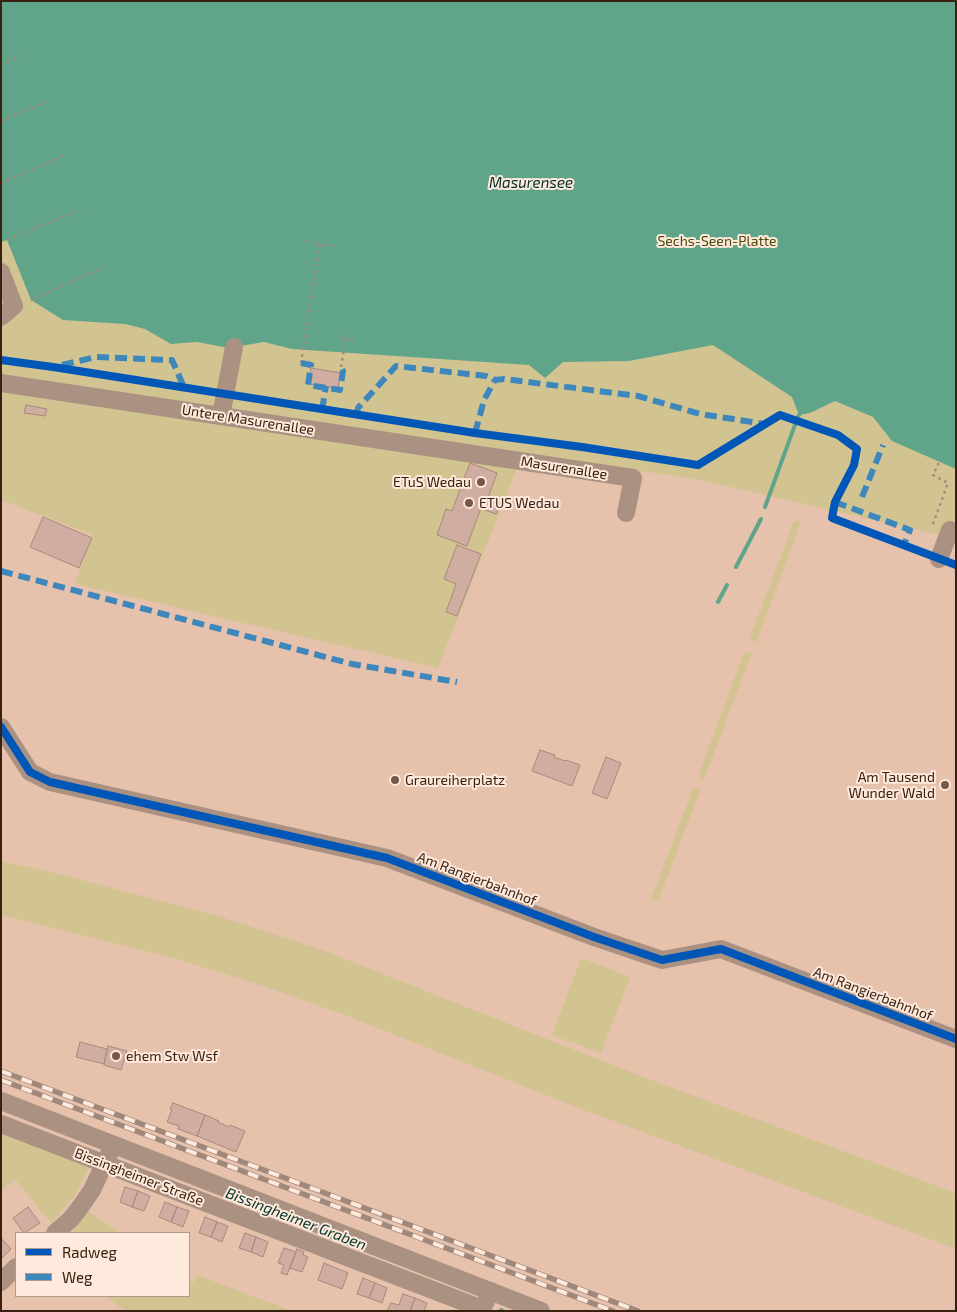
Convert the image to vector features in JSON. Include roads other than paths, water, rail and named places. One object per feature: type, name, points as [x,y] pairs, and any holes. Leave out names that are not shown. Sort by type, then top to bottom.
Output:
[{"type":"street","points":[[1,272],[14,306],[1,317]]},
{"type":"street","points":[[222,416],[234,347]]},
{"type":"street","name":"Untere Masurenallee","points":[[1,383],[495,458]]},
{"type":"street","name":"Masurenallee","points":[[495,458],[633,478],[626,513]]},
{"type":"street","points":[[939,559],[950,530]]},
{"type":"street","name":"Am Rangierbahnhof","points":[[1,727],[30,772],[50,782],[387,858],[594,937],[662,960],[721,949],[956,1039]]},
{"type":"street","name":"Bissingheimer Straße","points":[[1,1101],[541,1311]]},
{"type":"street","name":"Bissingheimer Straße","points":[[1,1124],[482,1309],[491,1291]]},
{"type":"street","points":[[56,1232],[71,1219],[92,1190],[114,1145]]},
{"type":"street","points":[[1,1282],[15,1268]]},
{"type":"water","name":"Masurensee","points":[[1,1],[956,1],[956,469],[892,441],[873,417],[835,401],[810,413],[799,415],[792,397],[713,345],[629,361],[563,362],[545,378],[529,365],[292,349],[264,342],[229,348],[197,342],[171,344],[145,329],[125,324],[63,320],[31,300],[7,240],[1,242]]},
{"type":"waterway","points":[[765,507],[796,422]]},
{"type":"waterway","points":[[736,567],[761,519]]},
{"type":"waterway","points":[[718,602],[727,585]]},
{"type":"railway","points":[[1,1071],[638,1311]]},
{"type":"railway","points":[[1,1080],[613,1311]]},
{"type":"place","name":"ETuS Wedau","points":[[481,482]]},
{"type":"place","name":"ETUS Wedau","points":[[469,503]]},
{"type":"place","name":"Graureiherplatz","points":[[395,780]]},
{"type":"place","name":"Am Tausend Wunder Wald","points":[[945,785]]},
{"type":"place","name":"ehem Stw Wsf","points":[[116,1056]]},
{"type":"park label","name":"Sechs-Seen-Platte","points":[[717,241]]},
{"type":"water label","name":"Bissingheimer Graben","points":[[296,1219]]}]
